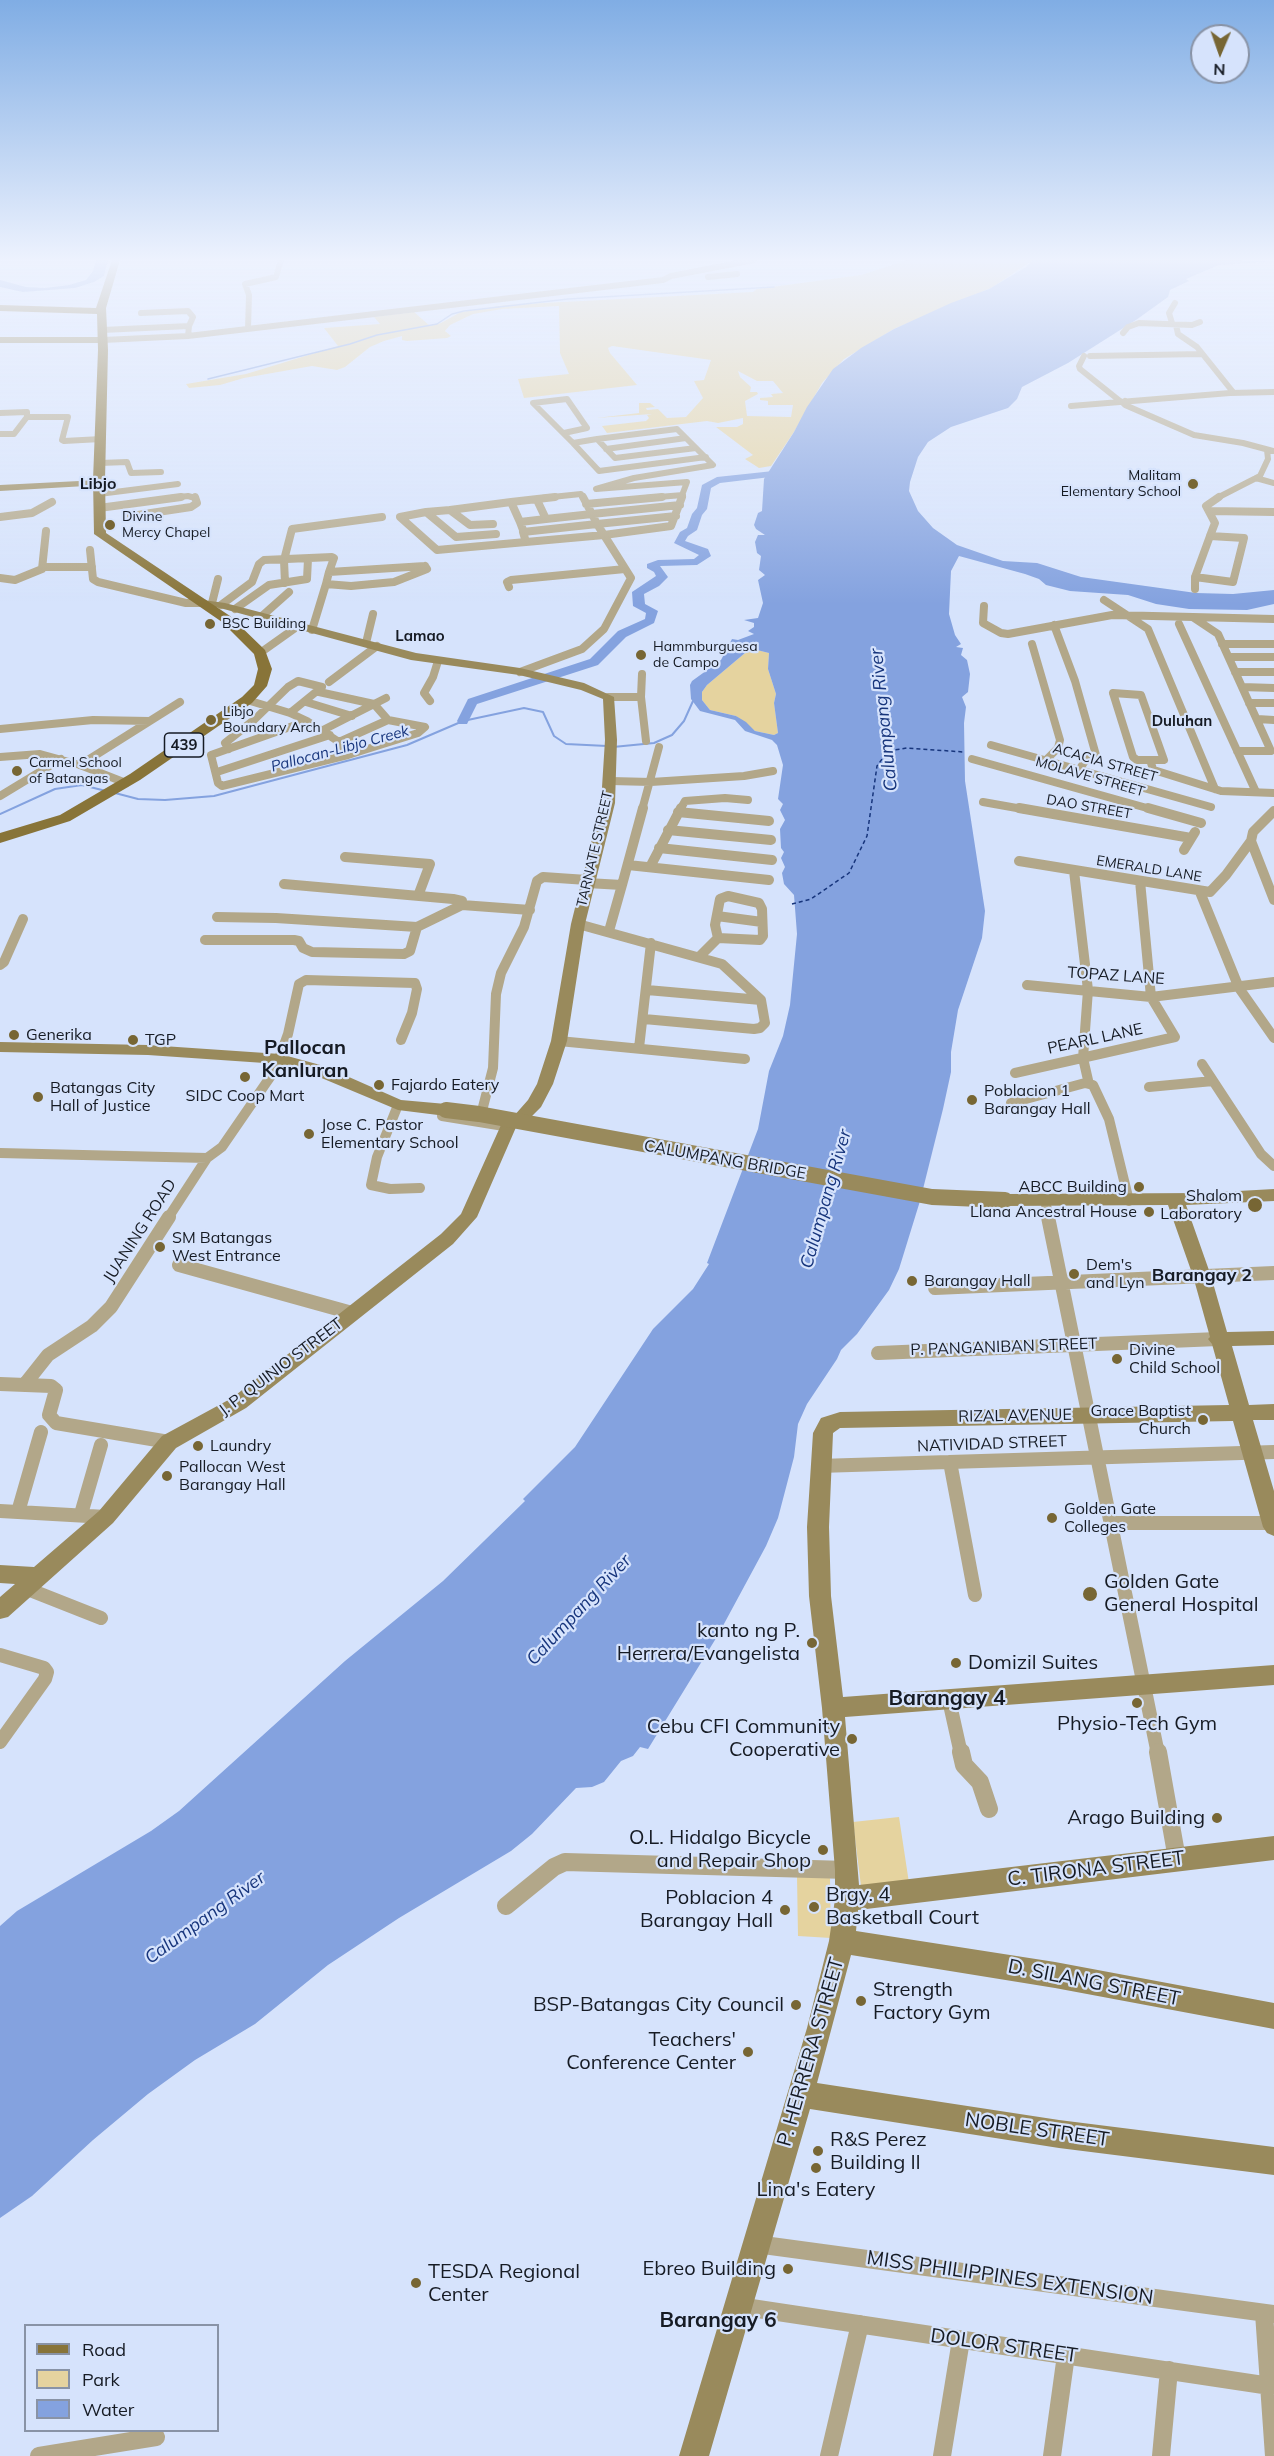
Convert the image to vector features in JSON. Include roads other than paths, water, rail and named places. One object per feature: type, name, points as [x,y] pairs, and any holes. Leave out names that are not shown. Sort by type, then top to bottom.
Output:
[{"type":"main road","points":[[102,375],[100,534],[212,604],[260,653]]},
{"type":"main road","name":"439","points":[[0,838],[65,818],[100,799],[247,700],[260,686],[263,677],[265,669],[260,653]]},
{"type":"street","points":[[1087,375],[1125,405],[1160,423],[1194,435],[1243,443],[1271,453],[1270,466],[1260,476],[1222,495],[1206,506],[1215,523],[1195,577],[1195,589]]},
{"type":"street","points":[[1221,375],[1233,392]]},
{"type":"street","points":[[1071,406],[1233,392],[1274,392]]},
{"type":"street","points":[[564,433],[587,428],[567,399],[533,403],[611,484]]},
{"type":"street","points":[[0,413],[27,411],[27,417],[14,434],[0,434]]},
{"type":"street","points":[[27,417],[68,417],[62,440],[64,441],[101,439]]},
{"type":"street","points":[[573,443],[677,429],[713,465],[634,478],[581,494],[400,517],[437,550],[669,527],[676,516],[692,470]]},
{"type":"street","points":[[606,449],[686,438]]},
{"type":"street","points":[[597,440],[624,468]]},
{"type":"street","points":[[615,458],[696,448]]},
{"type":"street","points":[[598,471],[706,457]]},
{"type":"street","points":[[100,463],[127,462],[131,474],[161,472]]},
{"type":"street","points":[[1256,478],[1274,483]]},
{"type":"street","points":[[597,489],[687,482]]},
{"type":"street","points":[[0,488],[99,489],[178,484]]},
{"type":"street","points":[[520,672],[571,654],[588,644],[604,629],[631,578],[581,494]]},
{"type":"street","points":[[586,504],[683,495]]},
{"type":"street","points":[[99,508],[188,496],[195,497],[197,503],[191,507],[131,516]]},
{"type":"street","points":[[556,497],[568,517]]},
{"type":"street","points":[[537,500],[546,519]]},
{"type":"street","points":[[0,517],[32,513],[52,502]]},
{"type":"street","points":[[511,502],[526,542]]},
{"type":"street","points":[[487,505],[501,545]]},
{"type":"street","points":[[520,522],[680,506]]},
{"type":"street","points":[[450,510],[470,525],[493,524]]},
{"type":"street","points":[[1210,511],[1274,512]]},
{"type":"street","points":[[426,512],[456,537],[496,534]]},
{"type":"street","points":[[523,532],[676,516]]},
{"type":"street","points":[[285,583],[284,560],[292,529],[381,517]]},
{"type":"street","points":[[44,567],[46,531]]},
{"type":"street","points":[[1195,577],[1233,582],[1244,538],[1210,536]]},
{"type":"street","points":[[90,550],[93,579],[105,585],[186,603],[212,604],[235,609],[438,661],[520,672],[584,687],[608,697],[641,697]]},
{"type":"street","points":[[212,604],[252,582],[261,562],[333,557],[312,630]]},
{"type":"street","points":[[235,609],[269,585],[307,579],[308,559]]},
{"type":"street","points":[[326,584],[351,586],[402,580],[427,569],[425,566],[329,572]]},
{"type":"street","points":[[0,578],[15,580],[44,567],[92,567]]},
{"type":"street","points":[[381,583],[384,569]]},
{"type":"street","points":[[509,587],[507,582],[511,580],[625,569]]},
{"type":"street","points":[[212,604],[218,579]]},
{"type":"street","points":[[262,616],[289,592]]},
{"type":"street","points":[[1104,600],[1148,628],[1218,790],[1184,850]]},
{"type":"street","points":[[984,606],[983,623],[1001,633],[1013,633],[1112,615],[1274,619]]},
{"type":"street","points":[[329,682],[371,645],[373,614]]},
{"type":"street","points":[[1193,618],[1215,631],[1271,743],[1271,751],[1237,752]]},
{"type":"street","points":[[1179,624],[1256,792]]},
{"type":"street","points":[[1054,625],[1075,681],[1096,755],[1087,758],[1079,770]]},
{"type":"street","points":[[260,653],[298,626]]},
{"type":"street","points":[[1032,644],[1060,740],[1058,748],[1046,760]]},
{"type":"street","points":[[1222,644],[1274,644]]},
{"type":"street","points":[[1229,657],[1274,657]]},
{"type":"street","points":[[430,701],[424,693],[433,677],[438,661]]},
{"type":"street","points":[[1235,672],[1274,672]]},
{"type":"street","points":[[642,674],[641,697],[646,741]]},
{"type":"street","points":[[229,749],[225,742],[298,681],[322,687],[319,692],[290,713]]},
{"type":"street","points":[[1242,687],[1274,688]]},
{"type":"street","points":[[319,692],[374,704],[388,720]]},
{"type":"street","points":[[1113,693],[1141,695],[1164,760],[1150,760],[1133,757],[1113,693]]},
{"type":"street","name":"TARNATE STREET","points":[[515,1121],[535,1102],[545,1084],[559,1041],[578,924],[608,803],[611,745],[608,697]]},
{"type":"street","points":[[217,772],[326,733],[386,698]]},
{"type":"street","points":[[247,700],[290,713],[307,721],[339,742],[348,755]]},
{"type":"street","points":[[80,765],[180,702]]},
{"type":"street","points":[[306,702],[352,716]]},
{"type":"street","points":[[1249,703],[1274,703]]},
{"type":"street","points":[[1257,719],[1274,720]]},
{"type":"street","points":[[0,729],[93,720],[149,721]]},
{"type":"street","points":[[307,721],[211,755],[218,783],[222,786],[348,755],[418,733],[425,728],[388,720],[339,742]]},
{"type":"street","name":"ACACIA STREET","points":[[992,745],[1210,807]]},
{"type":"street","points":[[609,931],[659,747]]},
{"type":"street","points":[[0,757],[31,754],[61,759],[80,765],[122,785]]},
{"type":"street","points":[[0,796],[61,759]]},
{"type":"street","name":"MOLAVE STREET","points":[[972,759],[1201,823]]},
{"type":"street","points":[[1150,760],[1155,770],[1218,790],[1274,793]]},
{"type":"street","points":[[610,781],[651,782],[744,776],[773,771]]},
{"type":"street","points":[[650,867],[683,802],[687,799],[748,800]]},
{"type":"street","name":"DAO STREET","points":[[983,802],[1191,838]]},
{"type":"street","name":"EMERALD LANE","points":[[1019,861],[1210,892],[1216,888],[1251,841],[1253,832],[1274,811]]},
{"type":"street","points":[[678,812],[769,821]]},
{"type":"street","points":[[668,830],[771,840]]},
{"type":"street","points":[[1251,841],[1274,900]]},
{"type":"street","points":[[659,848],[772,860]]},
{"type":"street","points":[[345,857],[430,864],[418,896]]},
{"type":"street","points":[[628,865],[769,880]]},
{"type":"street","points":[[1074,870],[1088,990],[1083,1058],[1084,1072],[1088,1080]]},
{"type":"street","points":[[483,1107],[493,1068],[496,994],[501,973],[530,910],[537,881],[540,877],[622,885]]},
{"type":"street","points":[[1140,882],[1151,997]]},
{"type":"street","points":[[284,884],[459,900],[462,905]]},
{"type":"street","points":[[1200,891],[1239,988],[1272,1033]]},
{"type":"street","points":[[699,957],[718,938],[717,916],[720,899],[728,896],[759,903],[763,936],[760,940],[718,938]]},
{"type":"street","points":[[216,917],[276,918],[417,927],[462,905],[530,910]]},
{"type":"street","points":[[717,916],[762,922]]},
{"type":"street","points":[[0,965],[4,962],[22,919]]},
{"type":"street","points":[[578,924],[699,957],[728,968],[761,1000],[764,1026],[754,1029],[644,1019]]},
{"type":"street","points":[[205,940],[294,940],[299,941],[303,948],[312,952],[404,954],[410,951],[417,927]]},
{"type":"street","points":[[639,1048],[651,943]]},
{"type":"street","name":"JUANING ROAD","points":[[25,1384],[48,1355],[93,1326],[111,1307],[207,1158],[222,1147],[280,1059],[299,984],[306,980],[416,983],[412,1013],[401,1040]]},
{"type":"street","name":"TOPAZ LANE","points":[[1027,985],[1151,997],[1274,982]]},
{"type":"street","points":[[647,990],[761,1000]]},
{"type":"street","name":"PEARL LANE","points":[[1015,1073],[1175,1037],[1151,997]]},
{"type":"street","points":[[559,1041],[745,1059]]},
{"type":"street","name":"CALUMPANG BRIDGE","points":[[0,1047],[139,1049],[280,1059],[318,1070],[398,1105],[479,1114],[932,1197],[1129,1201],[1274,1195]]},
{"type":"street","points":[[1202,1064],[1261,1154],[1274,1166]]},
{"type":"street","points":[[1149,1087],[1213,1081]]},
{"type":"street","points":[[1011,1103],[1085,1083],[1093,1085],[1109,1119],[1129,1201]]},
{"type":"street","points":[[423,1109],[448,1104],[483,1107],[515,1121]]},
{"type":"street","points":[[398,1105],[377,1157],[371,1185],[390,1189],[420,1188]]},
{"type":"street","points":[[423,1109],[449,1118],[515,1121]]},
{"type":"street","name":"J. P. QUINIO STREET","points":[[0,1610],[106,1517],[169,1442],[239,1403],[447,1239],[468,1217],[515,1121]]},
{"type":"street","points":[[0,1153],[207,1158]]},
{"type":"street","points":[[966,1206],[1014,1206],[1013,1200]]},
{"type":"street","points":[[1110,1523],[1273,1525],[1218,1339],[1202,1276],[1175,1200]]},
{"type":"street","points":[[1045,1201],[1076,1344],[1110,1523],[1146,1685],[1177,1859]]},
{"type":"street","points":[[179,1265],[352,1313]]},
{"type":"street","points":[[935,1287],[1274,1273]]},
{"type":"street","name":"P. PANGANIBAN STREET","points":[[878,1353],[1274,1338]]},
{"type":"street","points":[[0,1384],[25,1384],[55,1388],[49,1415],[56,1423],[169,1442]]},
{"type":"street","name":"RIZAL AVENUE","points":[[828,1424],[840,1420],[1274,1412]]},
{"type":"street","name":"P. HERRERA STREET","points":[[694,2456],[801,2094],[842,1941],[847,1899],[847,1870],[833,1708],[820,1596],[818,1527],[819,1466],[823,1433],[828,1424]]},
{"type":"street","points":[[18,1512],[41,1432]]},
{"type":"street","points":[[81,1514],[101,1445]]},
{"type":"street","name":"NATIVIDAD STREET","points":[[819,1466],[1274,1452]]},
{"type":"street","points":[[950,1462],[975,1595]]},
{"type":"street","points":[[0,1511],[106,1517]]},
{"type":"street","points":[[0,1574],[31,1582],[100,1618]]},
{"type":"street","points":[[0,1655],[44,1668],[47,1672],[45,1679],[0,1742]]},
{"type":"street","points":[[833,1708],[1274,1675]]},
{"type":"street","points":[[949,1700],[964,1765],[980,1782],[989,1809]]},
{"type":"street","name":"C. TIRONA STREET","points":[[847,1899],[1274,1848]]},
{"type":"street","points":[[506,1906],[554,1867],[565,1862],[847,1870]]},
{"type":"street","name":"D. SILANG STREET","points":[[842,1941],[1034,1972],[1274,2016]]},
{"type":"street","name":"NOBLE STREET","points":[[801,2094],[1059,2134],[1274,2161]]},
{"type":"street","name":"MISS PHILIPPINES EXTENSION","points":[[756,2244],[1269,2313]]},
{"type":"street","name":"DOLOR STREET","points":[[738,2306],[1270,2386]]},
{"type":"street","points":[[1269,2313],[1274,2456]]},
{"type":"street","points":[[830,2456],[860,2324]]},
{"type":"street","points":[[942,2456],[961,2340]]},
{"type":"street","points":[[1052,2456],[1066,2355]]},
{"type":"street","points":[[1161,2456],[1169,2370]]},
{"type":"street","points":[[39,2456],[156,2437]]},
{"type":"water","name":"Calumpang River","points":[[829,375],[1046,375],[1022,387],[1017,399],[1008,408],[951,427],[928,442],[918,457],[909,491],[918,511],[933,528],[957,545],[1003,561],[1037,563],[1081,577],[1196,593],[1233,594],[1274,590],[1274,604],[1247,610],[1189,609],[1156,604],[1128,595],[1070,591],[1046,585],[1039,579],[1025,574],[959,556],[951,571],[949,614],[955,635],[961,644],[956,647],[963,648],[961,655],[967,660],[970,674],[968,692],[962,697],[966,707],[965,781],[985,911],[982,938],[958,1010],[951,1052],[951,1072],[943,1109],[920,1201],[899,1269],[889,1290],[857,1334],[841,1350],[807,1404],[798,1424],[794,1457],[778,1518],[766,1546],[718,1635],[648,1749],[640,1747],[633,1756],[621,1761],[604,1782],[592,1787],[576,1788],[532,1834],[511,1851],[399,1918],[328,1965],[255,2024],[195,2060],[148,2094],[32,2196],[0,2218],[0,1926],[17,1911],[151,1831],[179,1811],[345,1661],[443,1581],[525,1501],[523,1499],[575,1447],[653,1329],[693,1289],[709,1264],[707,1263],[758,1129],[769,1071],[783,1036],[790,1005],[797,934],[794,895],[784,884],[782,873],[785,867],[781,858],[784,852],[781,848],[780,829],[785,820],[780,810],[783,804],[778,799],[783,765],[777,745],[772,740],[745,731],[735,720],[700,711],[691,699],[690,685],[692,681],[721,660],[732,639],[738,640],[754,634],[748,631],[754,627],[754,623],[744,620],[758,618],[763,603],[758,580],[765,575],[759,570],[761,556],[757,553],[755,542],[758,535],[765,535],[754,525],[758,513],[762,511],[764,479]],"holes":[[[757,650],[769,653],[768,669],[776,694],[774,703],[778,733],[774,735],[755,731],[736,716],[710,710],[702,700],[702,692],[707,685],[745,653]]]},
{"type":"waterway","points":[[208,379],[226,375]]},
{"type":"waterway","points":[[463,721],[472,702],[594,662],[622,634],[650,621],[652,611],[639,606],[638,592],[655,584],[662,577],[659,570],[651,566],[658,563],[697,562],[705,556],[704,551],[679,543],[684,534],[692,530],[697,514],[702,509],[706,487],[717,480],[792,472]]},
{"type":"waterway","name":"Pallocan-Libjo Creek","points":[[613,747],[654,743],[672,735],[684,721],[693,701]]},
{"type":"waterway","name":"Pallocan-Libjo Creek","points":[[115,793],[138,799],[165,800],[214,796],[407,745],[463,721],[524,708],[543,712],[554,736],[566,744],[607,746]]},
{"type":"waterway","name":"Pallocan-Libjo Creek","points":[[0,814],[55,789],[82,785],[106,791]]},
{"type":"place","name":"Malitam Elementary School","points":[[1193,484]]},
{"type":"place","name":"Divine Mercy Chapel","points":[[110,525]]},
{"type":"place","name":"BSC Building","points":[[210,624]]},
{"type":"place","name":"Hammburguesa de Campo","points":[[641,655]]},
{"type":"place","name":"Libjo Boundary Arch","points":[[211,720]]},
{"type":"place","name":"Carmel School of Batangas","points":[[17,771]]},
{"type":"place","name":"Generika","points":[[14,1035]]},
{"type":"place","name":"TGP","points":[[133,1040]]},
{"type":"place","name":"SIDC Coop Mart","points":[[245,1077]]},
{"type":"place","name":"Fajardo Eatery","points":[[379,1085]]},
{"type":"place","name":"Batangas City Hall of Justice","points":[[38,1097]]},
{"type":"place","name":"Poblacion 1 Barangay Hall","points":[[972,1100]]},
{"type":"place","name":"Jose C. Pastor Elementary School","points":[[309,1134]]},
{"type":"place","name":"ABCC Building","points":[[1139,1187]]},
{"type":"place","name":"Shalom Laboratory","points":[[1255,1205]]},
{"type":"place","name":"Llana Ancestral House","points":[[1149,1212]]},
{"type":"place","name":"SM Batangas West Entrance","points":[[160,1247]]},
{"type":"place","name":"Dem's and Lyn","points":[[1074,1274]]},
{"type":"place","name":"Barangay Hall","points":[[912,1281]]},
{"type":"place","name":"Divine Child School","points":[[1117,1359]]},
{"type":"place","name":"Grace Baptist Church","points":[[1203,1420]]},
{"type":"place","name":"Laundry","points":[[198,1446]]},
{"type":"place","name":"Pallocan West Barangay Hall","points":[[167,1476]]},
{"type":"place","name":"Golden Gate Colleges","points":[[1052,1518]]},
{"type":"place","name":"Golden Gate General Hospital","points":[[1090,1594]]},
{"type":"place","name":"kanto ng P. Herrera/Evangelista","points":[[812,1643]]},
{"type":"place","name":"Domizil Suites","points":[[956,1663]]},
{"type":"place","name":"Physio-Tech Gym","points":[[1137,1703]]},
{"type":"place","name":"Cebu CFI Community Cooperative","points":[[852,1739]]},
{"type":"place","name":"Arago Building","points":[[1217,1818]]},
{"type":"place","name":"O.L. Hidalgo Bicycle and Repair Shop","points":[[823,1850]]},
{"type":"place","name":"Brgy. 4 Basketball Court","points":[[814,1907]]},
{"type":"place","name":"Poblacion 4 Barangay Hall","points":[[785,1910]]},
{"type":"place","name":"Strength Factory Gym","points":[[861,2001]]},
{"type":"place","name":"BSP-Batangas City Council","points":[[796,2005]]},
{"type":"place","name":"Teachers' Conference Center","points":[[748,2052]]},
{"type":"place","name":"R&S Perez Building II","points":[[818,2151]]},
{"type":"place","name":"Lina's Eatery","points":[[816,2168]]},
{"type":"place","name":"Ebreo Building","points":[[788,2269]]},
{"type":"place","name":"TESDA Regional Center","points":[[416,2283]]},
{"type":"district","name":"Libjo","points":[[98,484]]},
{"type":"district","name":"Lamao","points":[[420,636]]},
{"type":"district","name":"Duluhan","points":[[1182,721]]},
{"type":"district","name":"Pallocan Kanluran","points":[[305,1060]]},
{"type":"district","name":"Barangay 2","points":[[1202,1276]]},
{"type":"district","name":"Barangay 4","points":[[947,1699]]},
{"type":"district","name":"Barangay 6","points":[[718,2321]]}]
